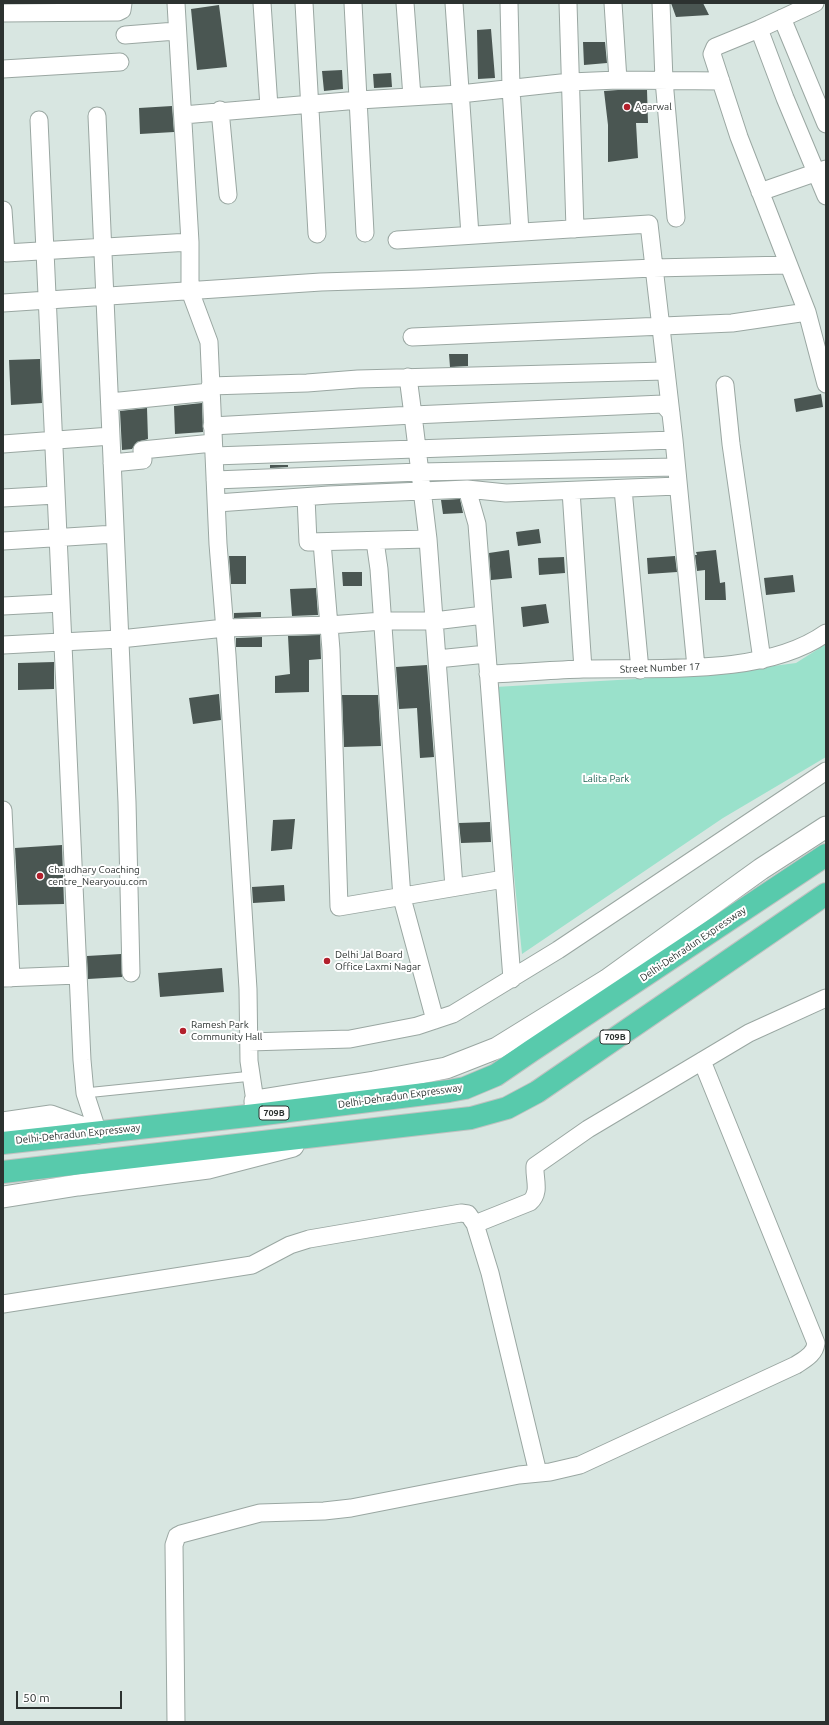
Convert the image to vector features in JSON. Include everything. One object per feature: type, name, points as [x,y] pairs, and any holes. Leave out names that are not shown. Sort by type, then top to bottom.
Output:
[{"type":"highway","name":"Delhi-Dehradun Expressway","points":[[9,1142],[98,1133],[255,1108],[449,1091],[481,1082],[508,1068],[531,1051],[826,855]]},
{"type":"highway","name":"709B","points":[[3,1172],[471,1118],[489,1114],[522,1100],[826,894]]},
{"type":"street","points":[[3,13],[78,8],[118,12],[122,10],[123,3]]},
{"type":"street","points":[[176,3],[176,30],[183,115],[190,242],[190,292],[209,342],[218,544],[225,628],[247,982],[249,1042],[255,1108],[446,1068],[497,1048],[607,980],[761,869],[826,827]]},
{"type":"street","points":[[262,3],[269,107]]},
{"type":"street","points":[[304,3],[317,234]]},
{"type":"street","points":[[353,3],[359,100],[364,233]]},
{"type":"street","points":[[405,3],[412,97]]},
{"type":"street","points":[[454,3],[470,235]]},
{"type":"street","points":[[509,3],[511,88],[520,232]]},
{"type":"street","points":[[568,3],[575,229]]},
{"type":"street","points":[[613,3],[618,80]]},
{"type":"street","points":[[661,3],[664,80],[676,218]]},
{"type":"street","points":[[815,3],[759,29],[715,47],[712,50],[739,137],[807,312],[826,381]]},
{"type":"street","points":[[782,18],[826,124]]},
{"type":"street","points":[[759,29],[821,170],[826,196]]},
{"type":"street","points":[[125,35],[176,30]]},
{"type":"street","points":[[3,69],[120,62]]},
{"type":"street","points":[[183,115],[220,110],[460,94],[570,82],[618,80],[721,81]]},
{"type":"street","points":[[220,110],[228,195]]},
{"type":"street","points":[[97,116],[127,802],[131,973]]},
{"type":"street","points":[[39,120],[78,974],[85,1093],[98,1133]]},
{"type":"street","points":[[760,192],[821,170]]},
{"type":"street","points":[[3,210],[6,253],[190,242]]},
{"type":"street","points":[[397,240],[649,224],[674,440],[696,667]]},
{"type":"street","points":[[3,303],[190,292],[321,282],[418,280],[653,268],[788,265]]},
{"type":"street","points":[[412,337],[732,323],[807,312]]},
{"type":"street","points":[[110,402],[210,389],[408,377],[665,371]]},
{"type":"street","points":[[408,377],[428,540],[454,887]]},
{"type":"street","points":[[725,385],[731,444],[762,660]]},
{"type":"street","points":[[212,426],[663,404],[671,413]]},
{"type":"street","points":[[3,444],[54,442],[111,436]]},
{"type":"street","points":[[112,463],[143,460],[142,450],[416,449],[674,440]]},
{"type":"street","points":[[215,480],[420,472],[676,467]]},
{"type":"street","points":[[217,503],[306,496],[467,489],[506,493],[678,486]]},
{"type":"street","points":[[623,488],[640,670]]},
{"type":"street","points":[[467,489],[477,524],[512,979]]},
{"type":"street","points":[[571,491],[583,669]]},
{"type":"street","points":[[3,498],[56,495]]},
{"type":"street","points":[[306,496],[308,542],[428,540]]},
{"type":"street","points":[[3,541],[115,534]]},
{"type":"street","points":[[375,541],[383,621],[402,898],[435,1020]]},
{"type":"street","points":[[322,542],[329,625],[339,907],[402,898],[454,887],[504,879]]},
{"type":"street","points":[[3,606],[61,604]]},
{"type":"street","points":[[3,645],[120,639],[225,628],[329,625],[383,621],[434,621],[484,615]]},
{"type":"street","name":"Street Number 17","points":[[488,674],[583,669],[640,670],[696,667],[762,660],[787,653],[815,641],[826,633]]},
{"type":"street","points":[[437,659],[487,654]]},
{"type":"street","points":[[249,1042],[350,1038],[394,1031],[453,1014],[565,946],[826,771]]},
{"type":"street","points":[[3,812],[7,978],[78,974]]},
{"type":"street","points":[[475,1224],[530,1202],[537,1192],[535,1168],[537,1164],[604,1118],[749,1032],[826,998]]},
{"type":"street","points":[[176,1722],[174,1545],[177,1536],[260,1513],[319,1512],[351,1508],[550,1472],[580,1465],[796,1365],[805,1359],[815,1348],[816,1342],[702,1061]]},
{"type":"street","points":[[3,1123],[51,1116],[98,1133]]},
{"type":"street","points":[[3,1197],[78,1185],[208,1168],[336,1134]]},
{"type":"street","points":[[3,1304],[252,1265],[290,1245],[304,1241],[461,1213],[468,1214],[475,1224],[490,1273],[538,1473]]},
{"type":"lane","points":[[85,1093],[252,1076]]},
{"type":"green space","name":"Lalita Park","points":[[826,644],[826,757],[723,818],[522,954],[495,687],[705,675],[796,663]]},
{"type":"building","points":[[671,3],[703,3],[709,15],[676,17]]},
{"type":"building","points":[[219,5],[227,67],[197,70],[191,9]]},
{"type":"building","points":[[491,29],[495,78],[478,79],[477,30]]},
{"type":"building","points":[[583,42],[605,42],[607,63],[584,65]]},
{"type":"building","points":[[342,70],[343,89],[324,91],[322,71]]},
{"type":"building","points":[[391,73],[392,87],[374,88],[373,74]]},
{"type":"building","points":[[647,90],[648,123],[636,123],[638,158],[608,162],[608,125],[604,91]]},
{"type":"building","points":[[172,106],[174,132],[140,134],[139,108]]},
{"type":"building","points":[[449,354],[468,354],[468,366],[450,367]]},
{"type":"building","points":[[40,359],[42,403],[11,405],[9,360]]},
{"type":"building","points":[[821,394],[823,407],[796,412],[794,399]]},
{"type":"building","points":[[202,403],[203,432],[175,434],[174,406]]},
{"type":"building","points":[[147,408],[148,439],[137,442],[132,449],[122,450],[120,411]]},
{"type":"building","points":[[270,465],[288,465],[288,467],[270,468]]},
{"type":"building","points":[[460,499],[463,513],[443,514],[441,500]]},
{"type":"building","points":[[539,529],[541,543],[518,546],[516,532]]},
{"type":"building","points":[[509,550],[512,578],[491,580],[489,553]]},
{"type":"building","points":[[716,550],[720,583],[725,582],[726,600],[705,600],[705,570],[697,571],[695,555],[697,555],[696,552]]},
{"type":"building","points":[[229,556],[246,556],[246,584],[231,584]]},
{"type":"building","points":[[675,556],[677,572],[648,574],[647,558]]},
{"type":"building","points":[[564,557],[565,573],[539,575],[538,558]]},
{"type":"building","points":[[342,572],[362,572],[362,586],[343,586]]},
{"type":"building","points":[[793,575],[795,592],[766,595],[764,578]]},
{"type":"building","points":[[316,588],[318,615],[292,616],[290,589]]},
{"type":"building","points":[[546,604],[549,623],[523,627],[521,607]]},
{"type":"building","points":[[261,612],[261,617],[234,618],[234,613]]},
{"type":"building","points":[[320,635],[321,659],[309,660],[309,692],[275,693],[275,676],[290,674],[288,636]]},
{"type":"building","points":[[262,637],[262,647],[236,647],[236,638]]},
{"type":"building","points":[[54,662],[54,689],[18,690],[18,663]]},
{"type":"building","points":[[427,665],[434,757],[420,758],[417,708],[399,709],[396,667]]},
{"type":"building","points":[[219,694],[221,720],[193,724],[189,698]]},
{"type":"building","points":[[342,695],[378,695],[381,746],[344,747]]},
{"type":"building","points":[[295,819],[292,849],[271,851],[273,820]]},
{"type":"building","points":[[490,822],[491,842],[461,843],[459,823]]},
{"type":"building","name":"Chaudhary Coaching centre_Nearyouu.com","points":[[62,845],[64,904],[18,905],[15,848]]},
{"type":"building","points":[[284,885],[285,901],[253,903],[252,887]]},
{"type":"building","points":[[121,954],[122,977],[88,979],[87,956]]},
{"type":"building","points":[[222,968],[224,992],[160,997],[158,973]]},
{"type":"place","name":"Agarwal","points":[[627,107]]},
{"type":"place","name":"Chaudhary Coaching centre_Nearyouu.com","points":[[40,876]]},
{"type":"place","name":"Delhi Jal Board Office Laxmi Nagar","points":[[327,961]]},
{"type":"place","name":"Ramesh Park Community Hall","points":[[183,1031]]}]
